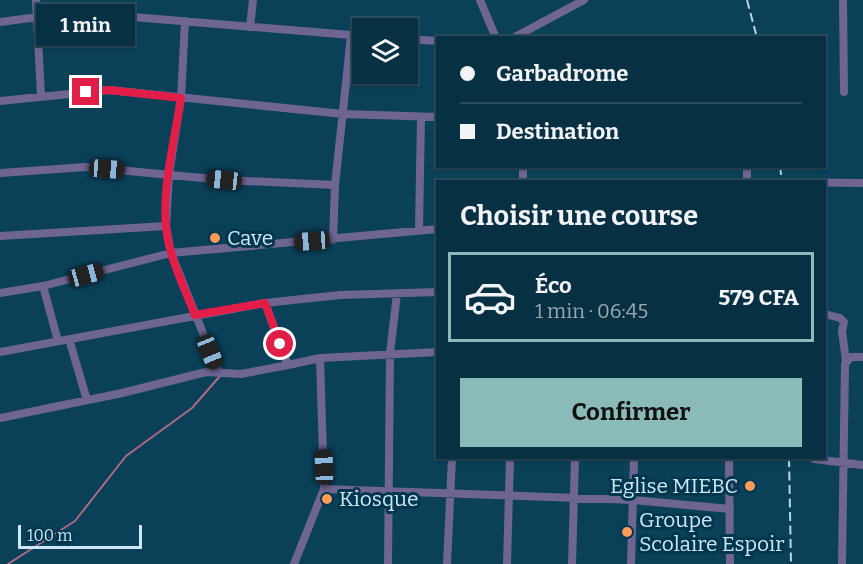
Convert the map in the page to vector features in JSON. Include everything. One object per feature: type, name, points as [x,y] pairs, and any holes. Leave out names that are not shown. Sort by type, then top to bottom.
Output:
[{"type":"street","points":[[36,0],[41,96]]},
{"type":"street","points":[[250,27],[253,0]]},
{"type":"street","points":[[480,0],[495,36]]},
{"type":"street","points":[[517,36],[584,0]]},
{"type":"street","points":[[843,0],[844,92]]},
{"type":"street","points":[[0,22],[38,18],[121,16],[351,36],[335,185],[333,240]]},
{"type":"street","points":[[185,21],[181,98],[169,174],[166,226],[171,253],[218,371]]},
{"type":"street","points":[[418,40],[436,41]]},
{"type":"street","points":[[0,101],[109,90],[343,114],[436,117]]},
{"type":"street","points":[[419,230],[421,117]]},
{"type":"street","points":[[0,173],[86,167],[224,180],[335,185]]},
{"type":"street","points":[[826,183],[863,183]]},
{"type":"street","points":[[0,236],[166,226]]},
{"type":"street","points":[[0,293],[43,286],[171,253],[436,230]]},
{"type":"street","points":[[43,286],[58,341]]},
{"type":"street","points":[[0,352],[265,303],[340,295],[436,292]]},
{"type":"street","points":[[388,564],[390,353],[397,294]]},
{"type":"street","points":[[265,303],[288,365]]},
{"type":"street","points":[[826,314],[840,318],[844,322],[842,331],[846,362],[842,564]]},
{"type":"street","points":[[69,339],[87,400]]},
{"type":"street","points":[[0,418],[218,371],[241,374],[320,358],[436,352]]},
{"type":"street","points":[[846,362],[851,357],[863,357]]},
{"type":"street","points":[[295,564],[324,489],[320,358]]},
{"type":"street","points":[[447,564],[453,494],[453,459]]},
{"type":"street","points":[[507,564],[510,459]]},
{"type":"street","points":[[572,564],[575,459]]},
{"type":"street","points":[[631,564],[634,459]]},
{"type":"street","points":[[729,459],[730,564]]},
{"type":"street","points":[[814,459],[863,465]]},
{"type":"street","points":[[324,489],[633,500],[730,508]]},
{"type":"waterway","points":[[8,564],[75,521],[126,456],[192,408],[220,376]]},
{"type":"railway","points":[[747,0],[756,36]]},
{"type":"railway","points":[[780,168],[782,180]]},
{"type":"railway","points":[[789,459],[791,564]]},
{"type":"place","name":"Cave","points":[[215,238]]},
{"type":"place","name":"Eglise MIEBC","points":[[750,486]]},
{"type":"place","name":"Kiosque","points":[[327,499]]},
{"type":"place","name":"Groupe Scolaire Espoir","points":[[627,532]]},
{"type":"route","points":[[86,92],[109,90],[181,98],[169,174],[166,226],[171,253],[195,315],[265,303],[280,344]]}]
